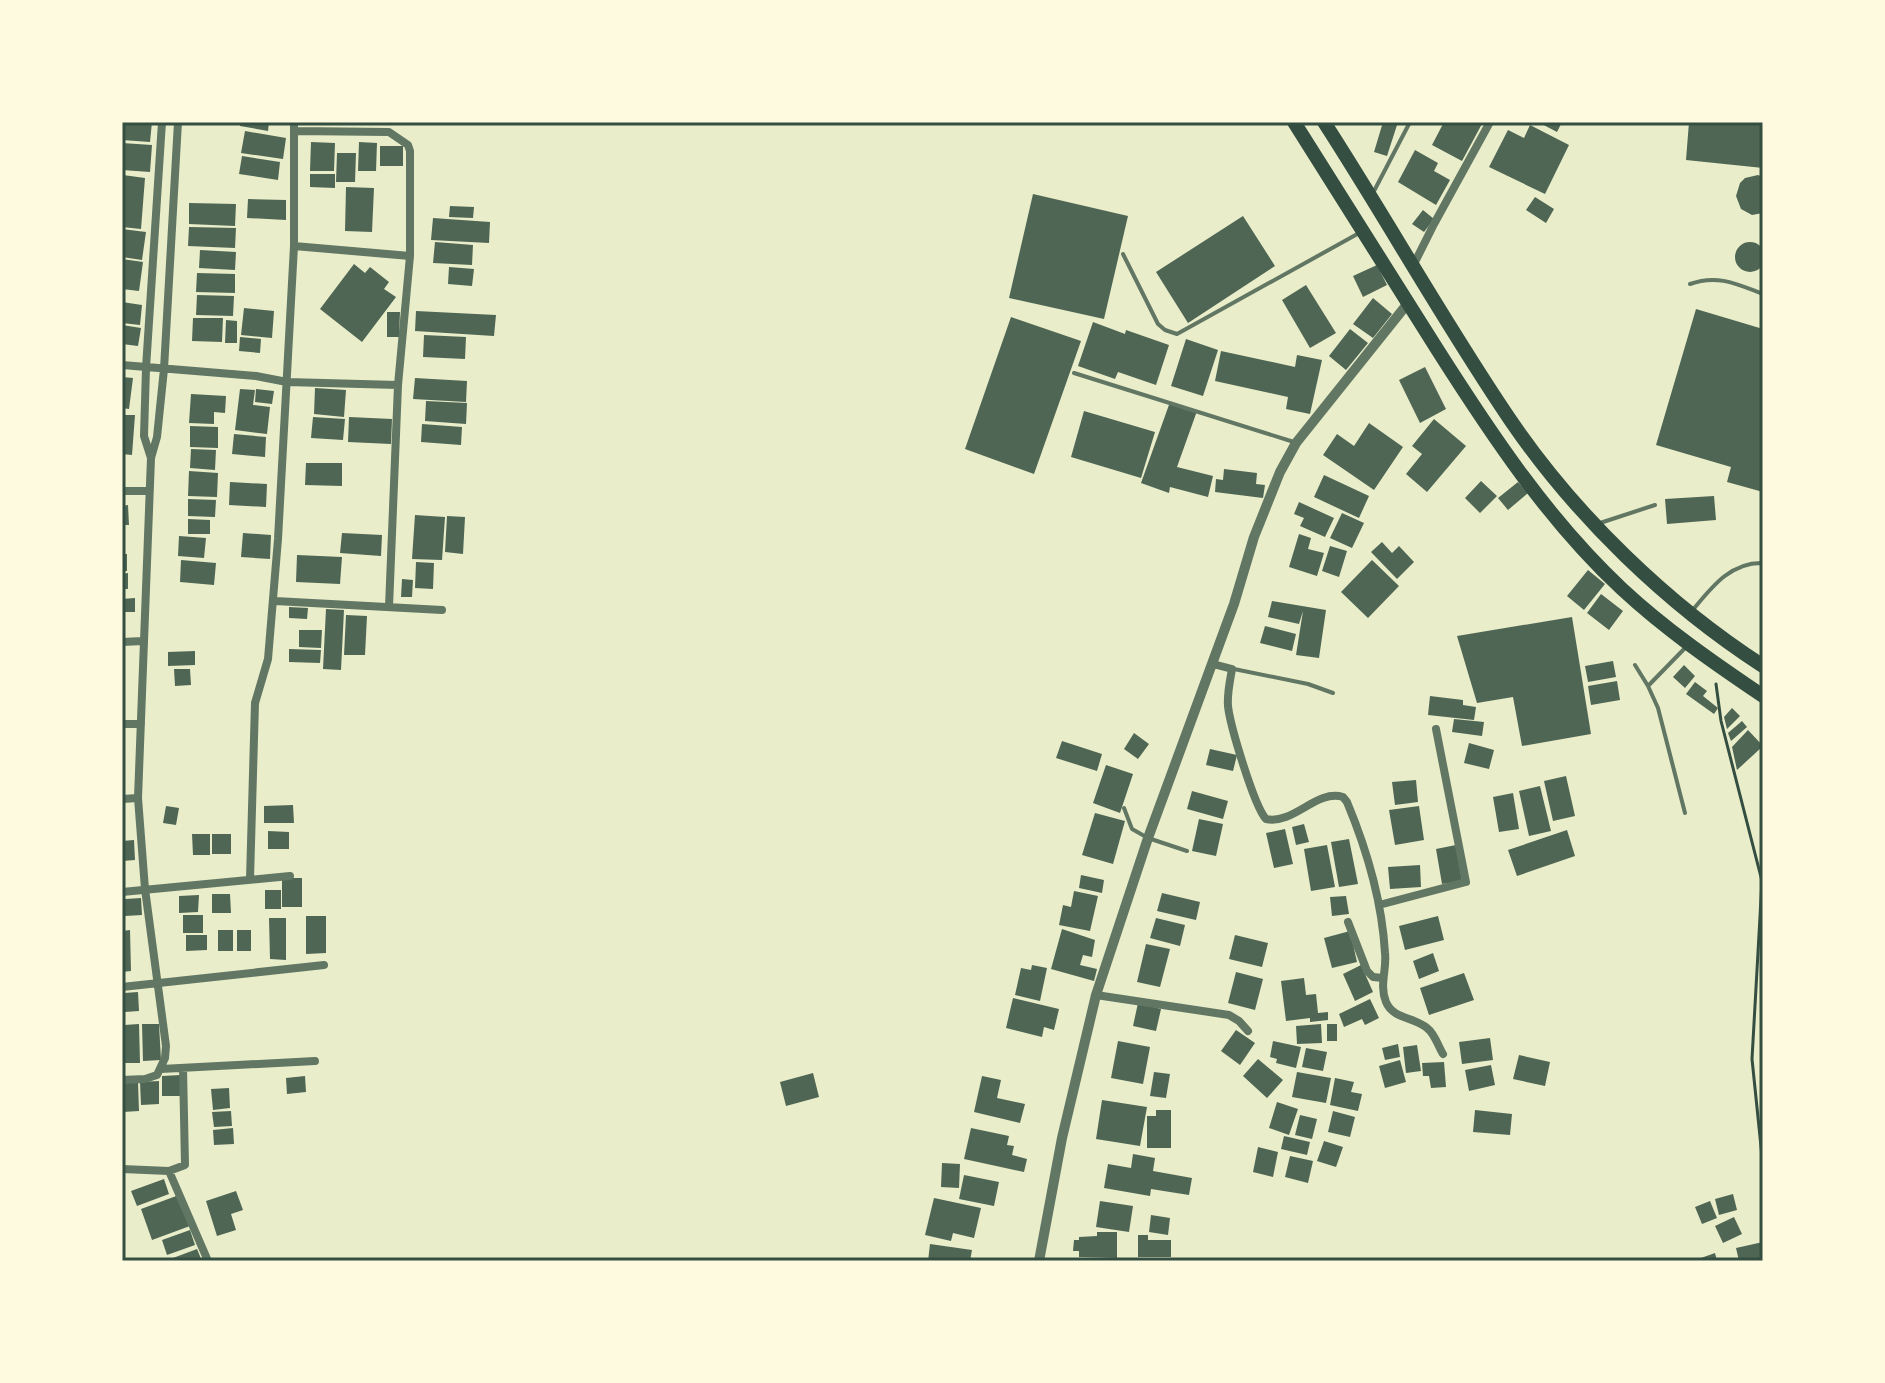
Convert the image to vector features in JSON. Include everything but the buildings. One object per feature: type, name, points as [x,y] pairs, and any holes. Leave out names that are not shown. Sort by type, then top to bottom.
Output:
[{"type":"highway","points":[[1294,122],[1513,464],[1580,545],[1623,589],[1689,644],[1763,696]]},
{"type":"highway","points":[[1324,122],[1372,195],[1412,268],[1513,424],[1594,525],[1653,583],[1763,666]]},
{"type":"highway","points":[[1725,670],[1746,655]]},
{"type":"street","points":[[151,458],[144,436],[146,368],[162,122]]},
{"type":"street","points":[[122,1080],[152,1078],[161,1069],[166,1046],[145,889],[138,798],[149,491],[164,369],[178,122]]},
{"type":"street","points":[[1412,268],[1490,122]]},
{"type":"street","points":[[250,879],[255,703],[268,659],[275,601],[294,246],[294,127],[390,127],[410,151],[410,256],[398,385],[389,607]]},
{"type":"street","points":[[294,246],[410,256]]},
{"type":"street","points":[[1039,1261],[1062,1138],[1096,995],[1148,838],[1213,664],[1254,537],[1280,472],[1296,443],[1408,303]]},
{"type":"street","points":[[122,365],[256,376],[287,382],[398,385]]},
{"type":"street","points":[[122,491],[149,491]]},
{"type":"street","points":[[275,601],[442,610]]},
{"type":"street","points":[[122,642],[143,641]]},
{"type":"street","points":[[1213,664],[1232,669],[1228,691],[1230,716],[1261,814],[1266,819],[1281,820],[1318,801],[1333,796],[1343,797],[1362,840],[1379,905],[1386,954],[1384,995],[1390,1011],[1425,1026],[1443,1054]]},
{"type":"street","points":[[122,724],[141,724]]},
{"type":"street","points":[[1379,905],[1466,882],[1436,729]]},
{"type":"street","points":[[122,799],[138,798]]},
{"type":"street","points":[[122,892],[290,876]]},
{"type":"street","points":[[1348,922],[1367,971],[1373,977],[1383,978]]},
{"type":"street","points":[[122,987],[324,965]]},
{"type":"street","points":[[1096,995],[1229,1015],[1248,1031]]},
{"type":"street","points":[[161,1069],[315,1061]]},
{"type":"street","points":[[122,1169],[169,1171],[185,1165],[183,1068]]},
{"type":"street","points":[[169,1171],[208,1261]]},
{"type":"lane","points":[[1372,195],[1410,122]]},
{"type":"lane","points":[[1123,254],[1158,324],[1177,334],[1363,231]]},
{"type":"lane","points":[[1690,284],[1700,280],[1724,279],[1763,294]]},
{"type":"lane","points":[[1074,373],[1296,443]]},
{"type":"lane","points":[[1594,525],[1655,505]]},
{"type":"lane","points":[[1690,613],[1720,578],[1734,569],[1763,563]]},
{"type":"lane","points":[[1648,686],[1689,644]]},
{"type":"lane","points":[[1635,665],[1658,708],[1685,813]]},
{"type":"lane","points":[[1232,669],[1308,684],[1333,693]]},
{"type":"lane","points":[[1124,808],[1130,827],[1148,838],[1187,851]]},
{"type":"path","points":[[1725,670],[1715,688],[1762,881],[1752,1059],[1763,1166]]}]
